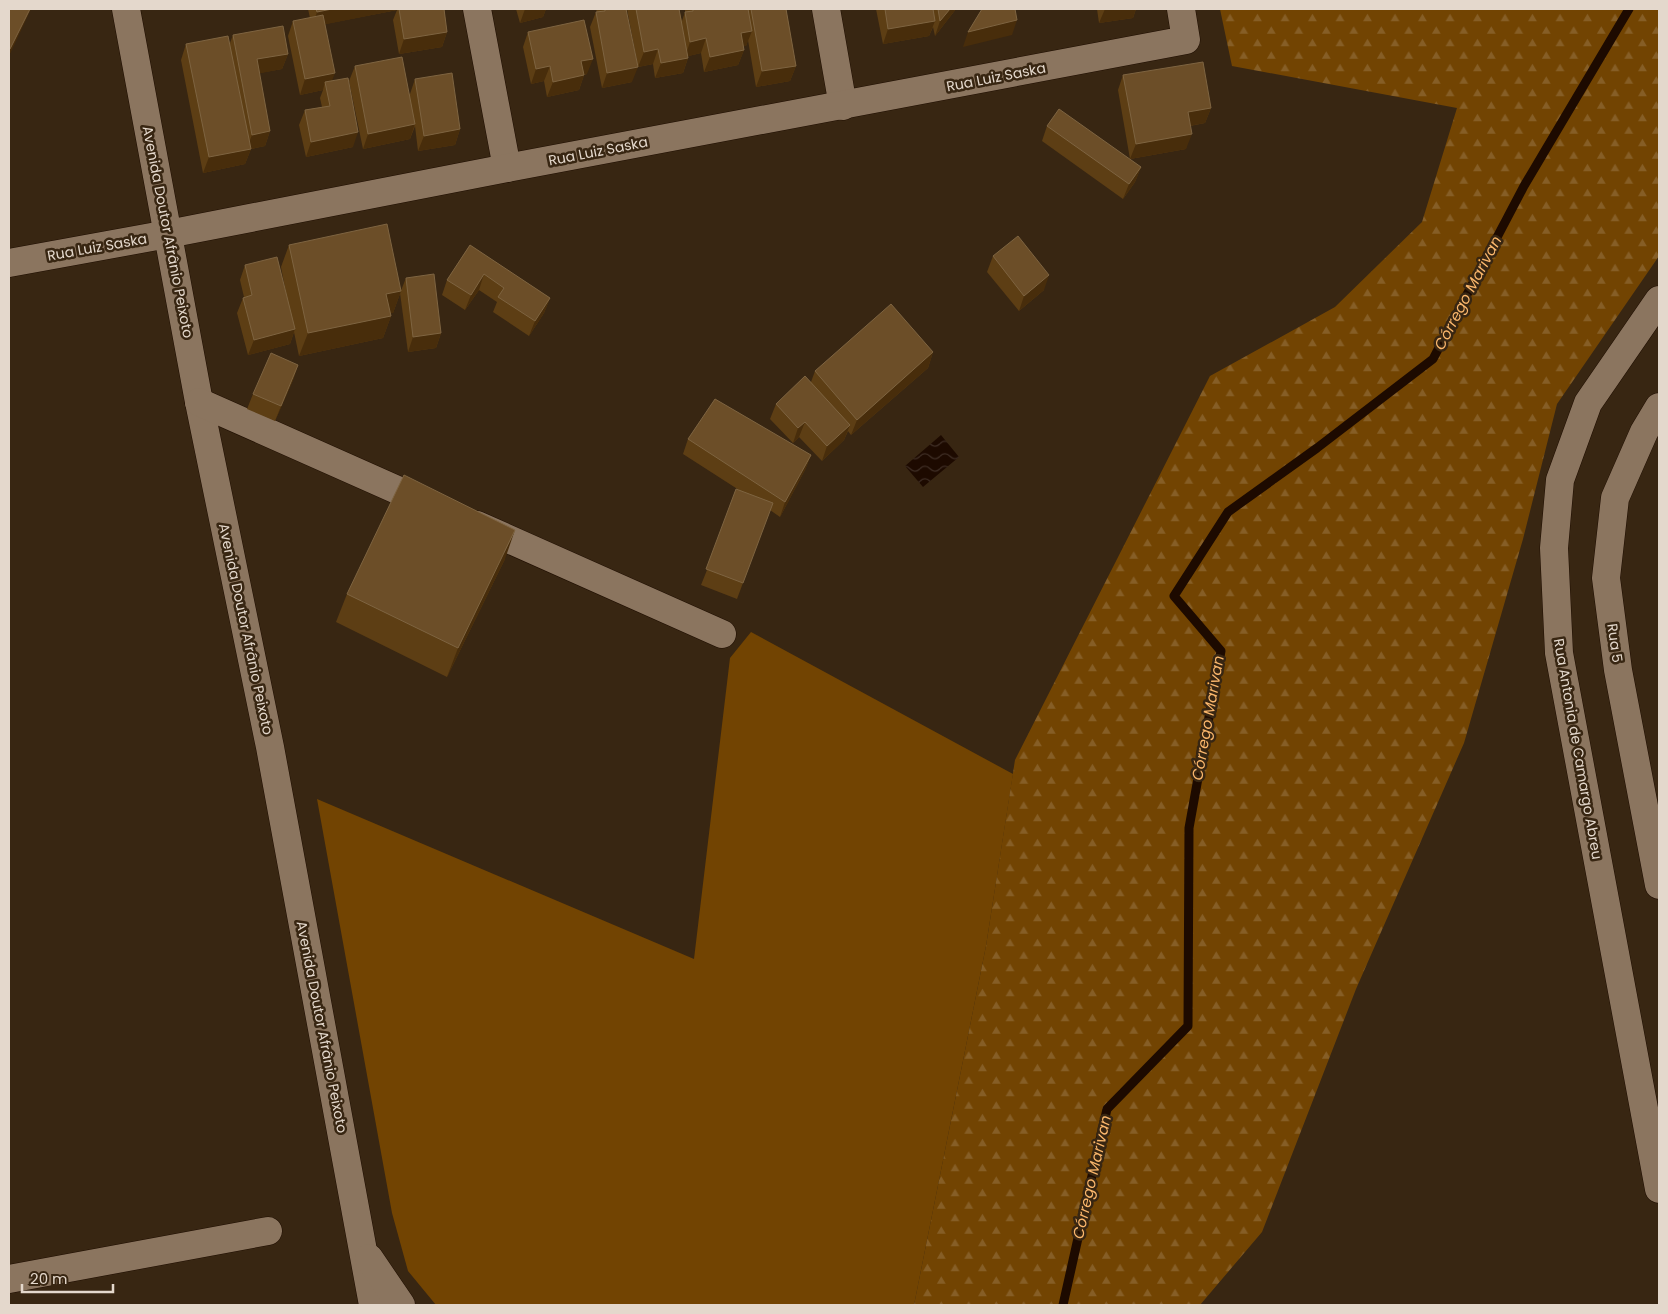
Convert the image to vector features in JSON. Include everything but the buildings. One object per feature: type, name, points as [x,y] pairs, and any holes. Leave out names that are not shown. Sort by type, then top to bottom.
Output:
[{"type":"street","name":"Avenida Doutor Afrânio Peixoto","points":[[126,9],[199,402],[270,747],[373,1305]]},
{"type":"street","points":[[477,9],[507,168]]},
{"type":"street","points":[[826,9],[843,106]]},
{"type":"street","name":"Rua Luiz Saska","points":[[9,263],[1186,40],[1181,9]]},
{"type":"street","name":"Rua Antonia de Camargo Abreu","points":[[1659,300],[1588,403],[1560,480],[1554,548],[1559,652],[1659,1189]]},
{"type":"street","points":[[199,402],[722,634]]},
{"type":"street","name":"Rua 5","points":[[1659,408],[1644,432],[1614,498],[1606,578],[1618,670],[1659,885]]},
{"type":"street","points":[[9,1279],[268,1231]]},
{"type":"street","name":"Avenida Doutor Afrânio Peixoto","points":[[364,1250],[401,1305]]},
{"type":"green space","points":[[1220,9],[1659,9],[1659,256],[1557,404],[1523,539],[1464,743],[1356,989],[1262,1232],[1200,1305],[914,1305],[986,946],[1015,760],[1210,376],[1335,307],[1422,222],[1457,108],[1232,66]]},
{"type":"green space","points":[[751,632],[1013,774],[986,946],[914,1305],[436,1305],[408,1271],[392,1213],[317,799],[694,959],[730,658]]},
{"type":"water","points":[[941,435],[959,457],[923,487],[905,466]]},
{"type":"waterway","name":"Córrego Marivan","points":[[1063,1305],[1107,1109],[1188,1026],[1189,828],[1221,651],[1174,596],[1228,512],[1317,448],[1433,359],[1524,186],[1629,9]]}]
